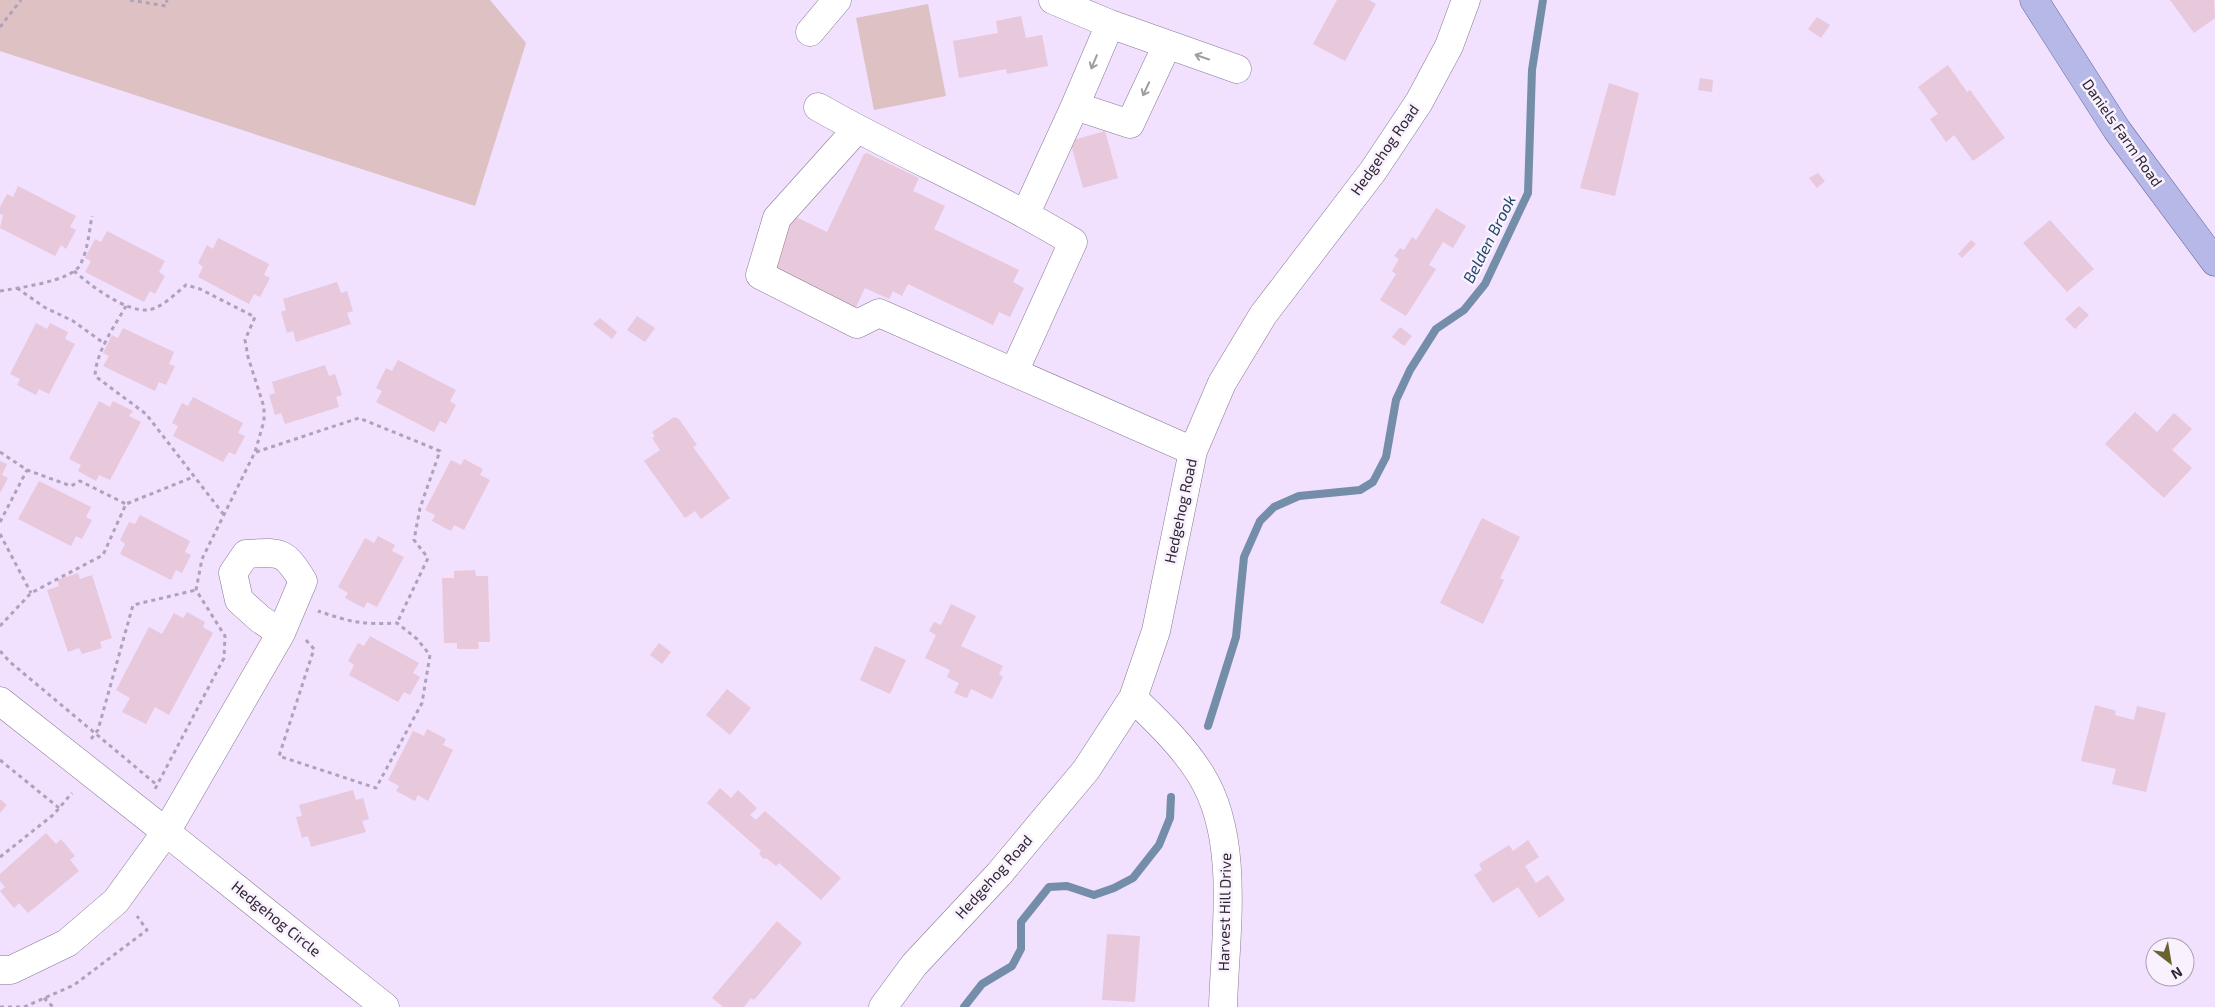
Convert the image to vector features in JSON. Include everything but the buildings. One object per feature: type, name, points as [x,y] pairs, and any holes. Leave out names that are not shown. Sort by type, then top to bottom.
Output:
[{"type":"main road","name":"Daniels Farm Road","points":[[2034,0],[2117,130],[2215,262]]},
{"type":"street","points":[[810,32],[836,0]]},
{"type":"street","points":[[1053,0],[1110,24],[1237,69]]},
{"type":"street","name":"Hedgehog Road","points":[[883,1007],[914,965],[999,874],[1086,770],[1133,698],[1156,631],[1193,452],[1222,383],[1264,316],[1374,171],[1419,102],[1449,46],[1466,0]]},
{"type":"street","points":[[1026,213],[1110,24]]},
{"type":"street","points":[[1075,106],[1130,124],[1167,45]]},
{"type":"street","points":[[818,107],[857,129],[1026,213],[1073,242],[1014,372]]},
{"type":"street","points":[[857,129],[777,218],[760,275],[857,324],[879,313],[1193,452]]},
{"type":"street","points":[[0,970],[11,970],[67,943],[116,901],[166,832],[291,634],[294,602],[303,581],[291,562],[275,552],[246,554],[233,573],[240,600],[260,619],[291,634]]},
{"type":"street","name":"Harvest Hill Drive","points":[[1133,698],[1153,717],[1201,774],[1218,812],[1226,842],[1228,878],[1223,1007]]},
{"type":"street","name":"Hedgehog Circle","points":[[0,701],[39,734],[84,766],[385,1007]]},
{"type":"path","points":[[0,27],[21,0]]},
{"type":"path","points":[[130,0],[166,6],[167,0]]},
{"type":"path","points":[[0,291],[62,278],[80,267],[87,245],[92,216]]},
{"type":"path","points":[[74,271],[126,306],[148,310],[167,301],[186,285],[200,289],[255,318],[245,340],[248,357],[264,408],[264,421],[255,452],[202,559],[196,590],[225,636],[224,658],[153,793]]},
{"type":"path","points":[[17,288],[44,307],[73,321],[105,344]]},
{"type":"path","points":[[126,306],[105,344],[95,368],[95,376],[146,414],[224,515]]},
{"type":"path","points":[[255,452],[359,418],[440,450],[420,508],[414,540],[428,558],[398,623]]},
{"type":"path","points":[[0,452],[27,470],[71,486],[80,481],[126,504]]},
{"type":"path","points":[[0,522],[27,470]]},
{"type":"path","points":[[0,626],[31,593],[103,555],[126,504],[193,477]]},
{"type":"path","points":[[0,534],[31,593]]},
{"type":"path","points":[[0,857],[53,815],[84,766],[96,734],[133,605],[196,590]]},
{"type":"path","points":[[291,634],[314,649],[279,756],[376,788],[422,703],[430,655],[417,638],[398,623],[372,624],[348,622],[294,602]]},
{"type":"path","points":[[0,650],[10,662],[157,785]]},
{"type":"path","points":[[0,760],[59,808]]},
{"type":"path","points":[[0,1007],[24,1007],[74,985],[147,930],[122,893]]},
{"type":"path","points":[[44,998],[53,1007]]},
{"type":"shaded area","points":[[0,0],[490,0],[526,43],[475,206],[0,51]]},
{"type":"shaded area","points":[[928,4],[946,96],[874,110],[856,18]]},
{"type":"waterway","name":"Belden Brook","points":[[1208,726],[1236,637],[1244,557],[1260,521],[1274,507],[1299,496],[1360,490],[1373,482],[1386,457],[1396,400],[1410,370],[1436,329],[1464,310],[1485,284],[1528,193],[1532,70],[1543,0]]},
{"type":"waterway","name":"Belden Brook","points":[[964,1007],[982,984],[1012,966],[1021,949],[1021,922],[1049,887],[1067,886],[1094,895],[1114,888],[1133,878],[1159,845],[1170,818],[1171,797]]}]
